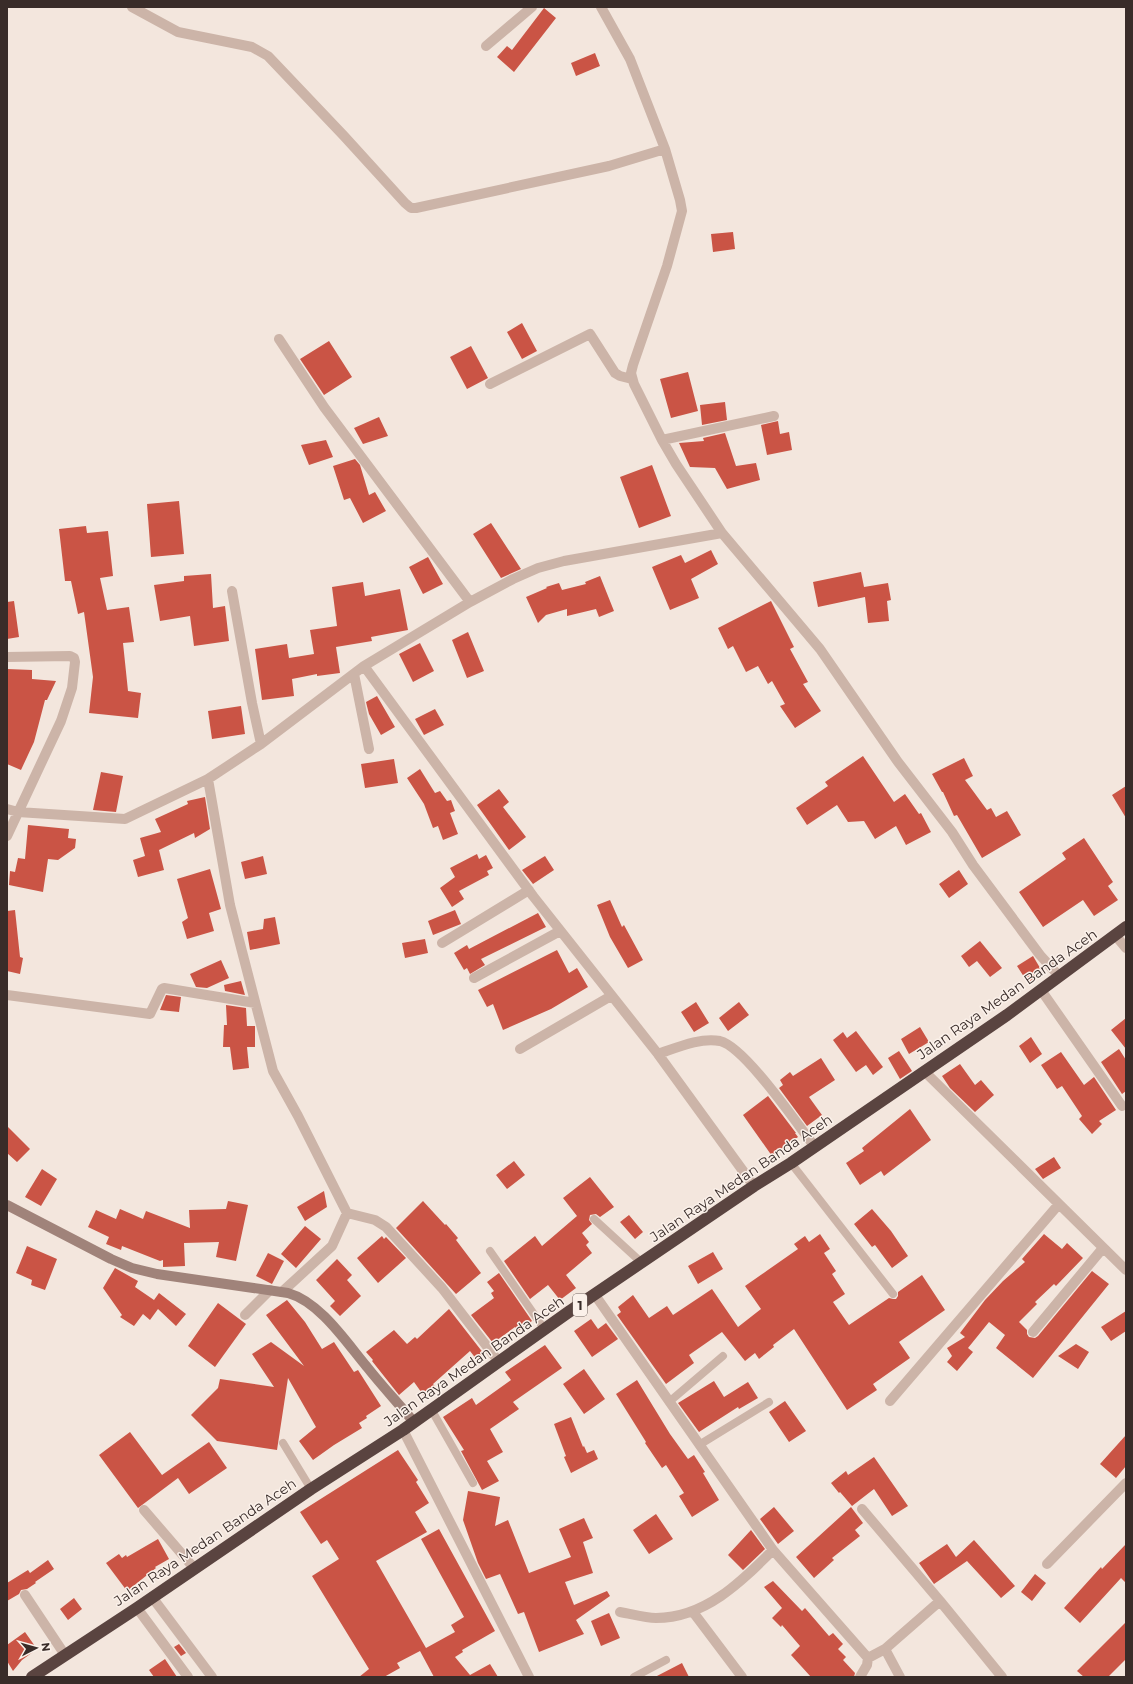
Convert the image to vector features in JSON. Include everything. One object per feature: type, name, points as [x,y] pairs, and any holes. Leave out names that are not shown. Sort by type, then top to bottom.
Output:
[{"type":"highway","name":"Jalan Raya Medan Banda Aceh","points":[[32,1677],[137,1608],[311,1488],[403,1430],[413,1421],[594,1295],[754,1186],[815,1147],[1041,990],[1126,927]]},
{"type":"street","points":[[132,7],[178,32],[252,47],[268,56],[411,208],[609,166],[665,148]]},
{"type":"street","points":[[486,46],[532,7]]},
{"type":"street","points":[[601,7],[630,59],[665,148],[682,211],[667,266],[633,365],[632,379],[662,440],[676,464],[722,533],[820,649],[898,762],[952,832],[973,864],[1040,955],[1059,976]]},
{"type":"street","points":[[490,384],[590,334],[615,373],[632,379]]},
{"type":"street","points":[[279,339],[324,407],[470,602]]},
{"type":"street","points":[[662,440],[774,416]]},
{"type":"street","points":[[7,809],[18,812],[125,819],[208,779],[261,744],[364,666],[470,602],[513,579],[550,564],[722,533]]},
{"type":"street","points":[[232,591],[252,703],[261,744]]},
{"type":"street","points":[[7,657],[70,656],[74,658],[75,662],[72,688],[61,721],[7,836]]},
{"type":"street","points":[[364,666],[529,890],[658,1054],[754,1186]]},
{"type":"street","points":[[354,674],[369,749]]},
{"type":"street","points":[[208,779],[230,906],[276,1078],[298,1116],[347,1213],[375,1220],[386,1227],[442,1288],[499,1362]]},
{"type":"street","points":[[442,943],[529,890]]},
{"type":"street","points":[[474,978],[560,931]]},
{"type":"street","points":[[1115,935],[1126,948]]},
{"type":"street","points":[[7,995],[150,1014],[162,989],[164,988],[256,1003]]},
{"type":"street","points":[[1041,990],[1122,1106]]},
{"type":"street","points":[[520,1049],[611,996]]},
{"type":"street","points":[[658,1054],[680,1046],[708,1040],[720,1041],[728,1045],[752,1065],[815,1147]]},
{"type":"street","points":[[924,1070],[1126,1270]]},
{"type":"street","points":[[890,1401],[1059,1204]]},
{"type":"street","points":[[7,1205],[132,1268],[157,1274],[282,1292],[302,1298],[319,1312],[344,1339],[413,1421]]},
{"type":"street","points":[[282,1292],[333,1244],[347,1213]]},
{"type":"street","points":[[1033,1332],[1103,1248]]},
{"type":"street","points":[[245,1315],[270,1290]]},
{"type":"street","points":[[594,1295],[773,1550],[868,1658],[867,1665],[860,1677]]},
{"type":"street","points":[[403,1430],[529,1677]]},
{"type":"street","points":[[1046,1564],[1126,1483]]},
{"type":"street","points":[[862,1509],[1002,1677]]},
{"type":"street","points":[[144,1510],[194,1568]]},
{"type":"street","points":[[620,1612],[658,1618],[693,1612],[734,1588],[773,1550]]},
{"type":"street","points":[[25,1595],[65,1655]]},
{"type":"street","points":[[152,1597],[212,1677]]},
{"type":"street","points":[[868,1658],[885,1648],[940,1601]]},
{"type":"street","points":[[137,1608],[188,1677]]},
{"type":"street","points":[[693,1612],[742,1677]]},
{"type":"street","points":[[885,1648],[900,1677]]},
{"type":"lane","points":[[791,1163],[893,1294]]},
{"type":"lane","points":[[594,1219],[642,1263]]},
{"type":"lane","points":[[490,1251],[545,1330]]},
{"type":"lane","points":[[669,1402],[723,1356]]},
{"type":"lane","points":[[699,1445],[769,1402]]},
{"type":"lane","points":[[431,1409],[473,1483]]},
{"type":"lane","points":[[283,1443],[311,1488]]},
{"type":"lane","points":[[634,1677],[666,1660]]},
{"type":"building","points":[[544,8],[556,18],[514,72],[497,57],[507,46],[512,50]]},
{"type":"building","points":[[595,53],[600,66],[576,76],[571,63]]},
{"type":"building","points":[[733,232],[735,249],[713,252],[711,234]]},
{"type":"building","points":[[522,323],[537,351],[522,359],[507,332]]},
{"type":"building","points":[[329,341],[352,377],[324,395],[300,359]]},
{"type":"building","points":[[471,346],[488,378],[467,389],[450,357]]},
{"type":"building","points":[[688,372],[698,411],[671,418],[660,379]]},
{"type":"building","points":[[725,402],[727,420],[702,425],[700,405]]},
{"type":"building","points":[[379,417],[388,436],[363,444],[354,428]]},
{"type":"building","points":[[778,421],[780,434],[789,432],[792,450],[767,455],[761,425]]},
{"type":"building","points":[[725,433],[736,466],[756,463],[760,480],[727,489],[715,468],[690,467],[679,443],[704,441],[703,438]]},
{"type":"building","points":[[326,440],[333,457],[309,465],[301,445]]},
{"type":"building","points":[[355,459],[360,465],[369,495],[375,492],[386,511],[363,523],[350,498],[344,500],[333,466]]},
{"type":"building","points":[[652,465],[671,516],[639,528],[620,477]]},
{"type":"building","points":[[179,501],[184,554],[151,557],[147,504]]},
{"type":"building","points":[[491,523],[521,569],[501,578],[473,534]]},
{"type":"building","points":[[86,526],[87,533],[108,531],[113,576],[100,578],[107,610],[129,607],[134,642],[123,643],[128,691],[141,693],[138,718],[89,713],[93,677],[84,612],[78,614],[71,581],[65,581],[59,529]]},
{"type":"building","points":[[711,550],[718,564],[691,579],[699,598],[670,610],[652,567],[681,555],[685,563]]},
{"type":"building","points":[[428,557],[443,584],[423,594],[409,567]]},
{"type":"building","points":[[861,572],[864,587],[888,583],[891,600],[887,601],[889,621],[868,623],[865,597],[818,607],[813,582]]},
{"type":"building","points":[[211,574],[213,608],[225,606],[229,641],[194,646],[190,616],[160,621],[154,585],[184,581],[184,576]]},
{"type":"building","points":[[600,576],[614,611],[599,617],[596,609],[567,616],[567,609],[546,615],[538,623],[526,597],[547,588],[546,587],[559,583],[562,590],[586,584],[585,582]]},
{"type":"building","points":[[363,582],[365,596],[400,589],[408,630],[371,637],[372,641],[336,647],[340,673],[317,676],[317,674],[292,679],[294,696],[262,700],[255,649],[287,644],[289,658],[314,654],[310,630],[337,626],[332,587]]},
{"type":"building","points":[[14,601],[19,637],[7,639],[7,602]]},
{"type":"building","points":[[771,601],[794,647],[790,649],[808,682],[803,684],[821,711],[795,728],[780,706],[785,704],[772,681],[768,684],[758,666],[746,672],[733,646],[728,649],[718,628]]},
{"type":"building","points":[[468,632],[484,671],[467,678],[452,640]]},
{"type":"building","points":[[420,643],[434,671],[413,682],[399,654]]},
{"type":"building","points":[[7,669],[32,670],[32,679],[56,681],[47,700],[45,700],[34,742],[21,770],[7,764]]},
{"type":"building","points":[[377,696],[395,727],[381,735],[369,714],[366,702]]},
{"type":"building","points":[[241,706],[245,734],[212,739],[208,711]]},
{"type":"building","points":[[435,709],[444,725],[424,735],[415,719]]},
{"type":"building","points":[[863,756],[894,802],[905,794],[919,814],[921,813],[931,832],[906,845],[896,826],[875,839],[864,821],[848,822],[837,805],[807,825],[796,808],[828,786],[825,782]]},
{"type":"building","points":[[964,758],[973,776],[965,780],[987,810],[991,808],[996,817],[1007,811],[1021,835],[982,858],[957,815],[954,816],[943,792],[932,774]]},
{"type":"building","points":[[394,759],[398,783],[365,788],[361,764]]},
{"type":"building","points":[[420,769],[435,793],[440,791],[447,801],[451,800],[455,811],[450,813],[458,834],[443,840],[438,826],[433,828],[424,804],[407,778]]},
{"type":"building","points":[[101,772],[123,776],[116,812],[93,810]]},
{"type":"building","points":[[1126,786],[1126,818],[1112,795]]},
{"type":"building","points":[[499,789],[509,802],[503,807],[526,837],[509,850],[477,805]]},
{"type":"building","points":[[205,797],[210,829],[195,838],[194,833],[159,850],[164,870],[138,877],[133,860],[145,856],[140,838],[161,832],[155,819],[188,804],[187,801]]},
{"type":"building","points":[[28,825],[69,829],[68,838],[76,839],[75,848],[58,860],[48,859],[43,892],[9,885],[10,871],[15,872],[18,858],[25,859]]},
{"type":"building","points":[[1084,838],[1113,882],[1108,886],[1118,900],[1094,916],[1083,900],[1043,927],[1019,892],[1066,859],[1062,853]]},
{"type":"building","points":[[477,854],[479,859],[486,855],[493,868],[487,871],[489,875],[459,891],[464,899],[452,907],[440,888],[455,877],[450,868]]},
{"type":"building","points":[[263,856],[267,874],[245,879],[241,862]]},
{"type":"building","points":[[545,856],[554,870],[533,884],[522,870]]},
{"type":"building","points":[[210,869],[221,909],[209,913],[214,931],[187,939],[182,922],[188,918],[177,879]]},
{"type":"building","points":[[959,870],[968,884],[949,898],[939,884]]},
{"type":"building","points":[[610,900],[622,927],[624,925],[643,960],[628,968],[610,937],[597,905]]},
{"type":"building","points":[[15,910],[20,957],[23,958],[20,974],[7,971],[7,911]]},
{"type":"building","points":[[455,910],[461,924],[433,935],[428,921]]},
{"type":"building","points":[[538,913],[546,927],[481,959],[485,965],[470,974],[467,968],[464,970],[454,953],[467,945],[469,949]]},
{"type":"building","points":[[275,917],[280,944],[250,950],[247,932],[263,929],[264,919]]},
{"type":"building","points":[[425,939],[428,953],[405,958],[402,943]]},
{"type":"building","points":[[980,941],[1002,968],[990,977],[977,961],[969,967],[961,956]]},
{"type":"building","points":[[557,950],[569,973],[577,968],[588,987],[551,1009],[503,1030],[493,1004],[487,1007],[478,990]]},
{"type":"building","points":[[1033,956],[1043,973],[1028,983],[1017,966]]},
{"type":"building","points":[[221,960],[229,978],[207,988],[196,987],[190,974]]},
{"type":"building","points":[[241,981],[245,995],[225,991],[224,985]]},
{"type":"building","points":[[166,995],[181,997],[179,1012],[160,1010]]},
{"type":"building","points":[[696,1002],[709,1023],[694,1032],[681,1012]]},
{"type":"building","points":[[739,1002],[749,1015],[728,1031],[719,1018]]},
{"type":"building","points":[[226,1005],[246,1008],[247,1026],[255,1026],[255,1047],[247,1047],[249,1068],[233,1070],[230,1047],[223,1047],[224,1025],[227,1025]]},
{"type":"building","points":[[1126,1018],[1126,1049],[1111,1030]]},
{"type":"building","points":[[920,1027],[929,1042],[909,1054],[901,1039]]},
{"type":"building","points":[[856,1031],[883,1067],[873,1075],[866,1065],[856,1072],[833,1040],[843,1032],[847,1038]]},
{"type":"building","points":[[1031,1037],[1042,1054],[1030,1063],[1019,1046]]},
{"type":"building","points":[[1119,1049],[1126,1060],[1126,1091],[1122,1094],[1101,1062]]},
{"type":"building","points":[[899,1051],[912,1071],[900,1079],[888,1058]]},
{"type":"building","points":[[1061,1052],[1084,1085],[1094,1077],[1116,1110],[1099,1121],[1102,1124],[1092,1134],[1079,1119],[1082,1116],[1062,1086],[1057,1089],[1041,1065]]},
{"type":"building","points":[[821,1058],[835,1080],[809,1097],[822,1115],[807,1126],[779,1088],[783,1085],[780,1080],[790,1072],[793,1076]]},
{"type":"building","points":[[960,1064],[975,1085],[981,1080],[994,1095],[975,1112],[950,1088],[942,1076]]},
{"type":"building","points":[[768,1096],[798,1137],[772,1156],[743,1115]]},
{"type":"building","points":[[910,1109],[931,1140],[884,1176],[881,1171],[860,1185],[846,1163],[864,1151],[862,1148]]},
{"type":"building","points":[[7,1126],[30,1149],[17,1162],[7,1153]]},
{"type":"building","points":[[1054,1157],[1061,1168],[1043,1179],[1035,1169]]},
{"type":"building","points":[[514,1161],[525,1175],[507,1189],[496,1175]]},
{"type":"building","points":[[42,1169],[57,1179],[41,1206],[25,1197]]},
{"type":"building","points":[[590,1177],[614,1207],[600,1217],[596,1214],[590,1215],[589,1220],[592,1224],[582,1233],[589,1242],[586,1245],[592,1253],[566,1275],[576,1288],[560,1300],[548,1285],[530,1299],[504,1261],[535,1236],[542,1246],[577,1216],[563,1198]]},
{"type":"building","points":[[324,1191],[327,1207],[305,1221],[297,1207]]},
{"type":"building","points":[[228,1201],[248,1205],[236,1261],[216,1257],[219,1242],[184,1243],[185,1266],[163,1267],[163,1260],[160,1261],[122,1246],[121,1250],[106,1244],[109,1237],[88,1227],[96,1210],[116,1219],[120,1209],[143,1219],[146,1211],[190,1228],[189,1210],[226,1209]]},
{"type":"building","points":[[423,1201],[458,1238],[456,1240],[481,1273],[456,1294],[396,1228]]},
{"type":"building","points":[[872,1209],[891,1231],[908,1256],[892,1268],[875,1245],[872,1247],[854,1224]]},
{"type":"building","points":[[629,1215],[643,1232],[635,1239],[620,1222]]},
{"type":"building","points":[[305,1226],[321,1239],[296,1268],[281,1254]]},
{"type":"building","points":[[820,1234],[830,1249],[824,1253],[836,1271],[832,1274],[845,1294],[833,1302],[849,1325],[889,1298],[896,1299],[898,1292],[922,1275],[945,1310],[899,1342],[910,1358],[873,1384],[877,1390],[847,1410],[794,1329],[773,1345],[774,1347],[759,1359],[755,1353],[745,1361],[722,1332],[689,1355],[694,1363],[666,1384],[617,1315],[621,1312],[618,1307],[633,1295],[649,1318],[667,1306],[673,1315],[712,1289],[738,1327],[761,1309],[745,1286],[798,1249],[794,1244],[805,1236],[809,1242]]},
{"type":"building","points":[[1044,1234],[1062,1249],[1067,1243],[1083,1258],[1056,1286],[1054,1284],[1035,1302],[1037,1304],[1019,1322],[1027,1330],[1029,1337],[1035,1338],[1038,1336],[1092,1271],[1109,1284],[1033,1378],[996,1348],[1005,1335],[989,1322],[968,1348],[973,1352],[957,1371],[947,1362],[952,1356],[947,1348],[965,1337],[960,1333],[985,1300],[1003,1281],[1025,1262],[1022,1259]]},
{"type":"building","points":[[382,1236],[384,1239],[386,1237],[406,1258],[378,1283],[357,1258]]},
{"type":"building","points":[[27,1246],[57,1259],[45,1290],[31,1285],[32,1280],[16,1273]]},
{"type":"building","points":[[713,1252],[723,1269],[698,1284],[688,1266]]},
{"type":"building","points":[[268,1253],[284,1261],[272,1284],[256,1276]]},
{"type":"building","points":[[337,1259],[352,1275],[347,1280],[361,1296],[340,1316],[330,1306],[335,1301],[316,1280]]},
{"type":"building","points":[[115,1268],[138,1281],[135,1287],[154,1300],[159,1293],[186,1314],[176,1326],[158,1309],[150,1320],[143,1314],[134,1326],[120,1317],[122,1315],[103,1288]]},
{"type":"building","points":[[499,1273],[532,1321],[518,1331],[515,1327],[493,1343],[471,1315],[494,1298],[491,1293],[494,1291],[487,1282]]},
{"type":"building","points":[[287,1300],[305,1322],[322,1349],[334,1342],[354,1372],[358,1370],[381,1406],[366,1416],[367,1418],[359,1423],[362,1428],[313,1460],[299,1441],[316,1427],[288,1378],[277,1450],[217,1441],[191,1415],[218,1388],[220,1379],[274,1387],[252,1354],[271,1342],[304,1366],[266,1315]]},
{"type":"building","points":[[218,1303],[246,1324],[215,1367],[188,1346]]},
{"type":"building","points":[[449,1309],[484,1354],[477,1360],[470,1351],[433,1384],[436,1388],[424,1396],[414,1382],[399,1395],[366,1352],[394,1330],[407,1344],[415,1337],[417,1339]]},
{"type":"building","points":[[1126,1311],[1126,1331],[1111,1341],[1101,1327]]},
{"type":"building","points":[[591,1319],[598,1329],[606,1323],[618,1339],[592,1357],[574,1331]]},
{"type":"building","points":[[1076,1344],[1089,1352],[1078,1369],[1058,1356]]},
{"type":"building","points":[[545,1345],[562,1368],[513,1402],[519,1409],[490,1429],[503,1452],[487,1461],[499,1481],[482,1490],[461,1451],[464,1450],[443,1417],[472,1398],[476,1405],[511,1380],[505,1372]]},
{"type":"building","points":[[584,1369],[605,1399],[584,1414],[563,1384]]},
{"type":"building","points":[[637,1380],[670,1434],[688,1459],[694,1455],[705,1472],[703,1473],[719,1500],[692,1517],[679,1496],[684,1493],[666,1465],[662,1468],[645,1443],[646,1442],[616,1394]]},
{"type":"building","points":[[714,1381],[724,1397],[748,1382],[758,1398],[739,1409],[738,1407],[699,1432],[678,1403]]},
{"type":"building","points":[[785,1401],[806,1431],[789,1442],[769,1412]]},
{"type":"building","points":[[571,1417],[583,1447],[584,1446],[587,1453],[594,1450],[598,1459],[571,1473],[564,1457],[566,1456],[554,1424]]},
{"type":"building","points":[[130,1432],[162,1475],[209,1442],[227,1468],[189,1494],[178,1478],[138,1508],[99,1455]]},
{"type":"building","points":[[1126,1435],[1126,1466],[1116,1478],[1100,1464]]},
{"type":"building","points":[[398,1450],[418,1480],[416,1482],[429,1503],[415,1512],[427,1532],[376,1561],[426,1648],[455,1632],[451,1625],[464,1617],[421,1539],[439,1529],[495,1631],[462,1650],[463,1652],[455,1657],[470,1675],[490,1664],[498,1677],[434,1677],[420,1651],[397,1663],[400,1668],[384,1677],[359,1677],[369,1669],[312,1576],[339,1559],[327,1540],[321,1544],[300,1512]]},
{"type":"building","points":[[874,1457],[908,1506],[892,1516],[874,1489],[852,1506],[831,1483],[846,1471],[848,1475]]},
{"type":"building","points":[[468,1491],[500,1497],[495,1526],[508,1520],[529,1573],[571,1557],[559,1529],[584,1518],[593,1538],[583,1542],[593,1573],[565,1582],[574,1605],[607,1591],[610,1596],[576,1620],[584,1634],[539,1652],[524,1612],[518,1614],[500,1574],[486,1579],[478,1563],[463,1520]]},
{"type":"building","points":[[774,1507],[794,1531],[778,1544],[760,1519]]},
{"type":"building","points":[[851,1507],[863,1523],[855,1530],[860,1536],[832,1558],[834,1560],[814,1578],[796,1557]]},
{"type":"building","points":[[656,1514],[673,1539],[649,1554],[633,1530]]},
{"type":"building","points":[[751,1530],[765,1549],[743,1570],[728,1555]]},
{"type":"building","points":[[158,1539],[169,1559],[155,1567],[156,1568],[127,1591],[106,1563],[119,1554],[122,1558],[126,1555],[127,1557]]},
{"type":"building","points":[[974,1540],[1015,1586],[1001,1598],[967,1561],[934,1584],[919,1563],[947,1544],[956,1557]]},
{"type":"building","points":[[1126,1544],[1126,1583],[1121,1578],[1080,1623],[1064,1608],[1101,1567],[1102,1569]]},
{"type":"building","points":[[48,1560],[54,1569],[35,1582],[36,1583],[27,1589],[21,1590],[19,1594],[7,1601],[7,1583],[28,1570],[30,1573]]},
{"type":"building","points":[[1035,1574],[1046,1583],[1032,1601],[1021,1592]]},
{"type":"building","points":[[773,1581],[802,1611],[805,1608],[829,1636],[833,1633],[843,1644],[838,1649],[846,1657],[843,1660],[855,1673],[854,1677],[811,1677],[791,1655],[800,1646],[782,1625],[781,1627],[772,1618],[782,1608],[764,1587]]},
{"type":"building","points":[[74,1598],[82,1609],[68,1620],[60,1609]]},
{"type":"building","points":[[609,1613],[620,1638],[601,1646],[591,1621]]},
{"type":"building","points":[[1126,1622],[1126,1659],[1108,1677],[1084,1677],[1077,1671]]},
{"type":"building","points":[[25,1632],[37,1649],[22,1660],[13,1671],[7,1661],[7,1645]]},
{"type":"building","points":[[179,1644],[186,1653],[181,1656],[174,1647]]},
{"type":"building","points":[[165,1659],[177,1677],[154,1677],[149,1670]]},
{"type":"building","points":[[682,1663],[689,1677],[655,1677]]}]
